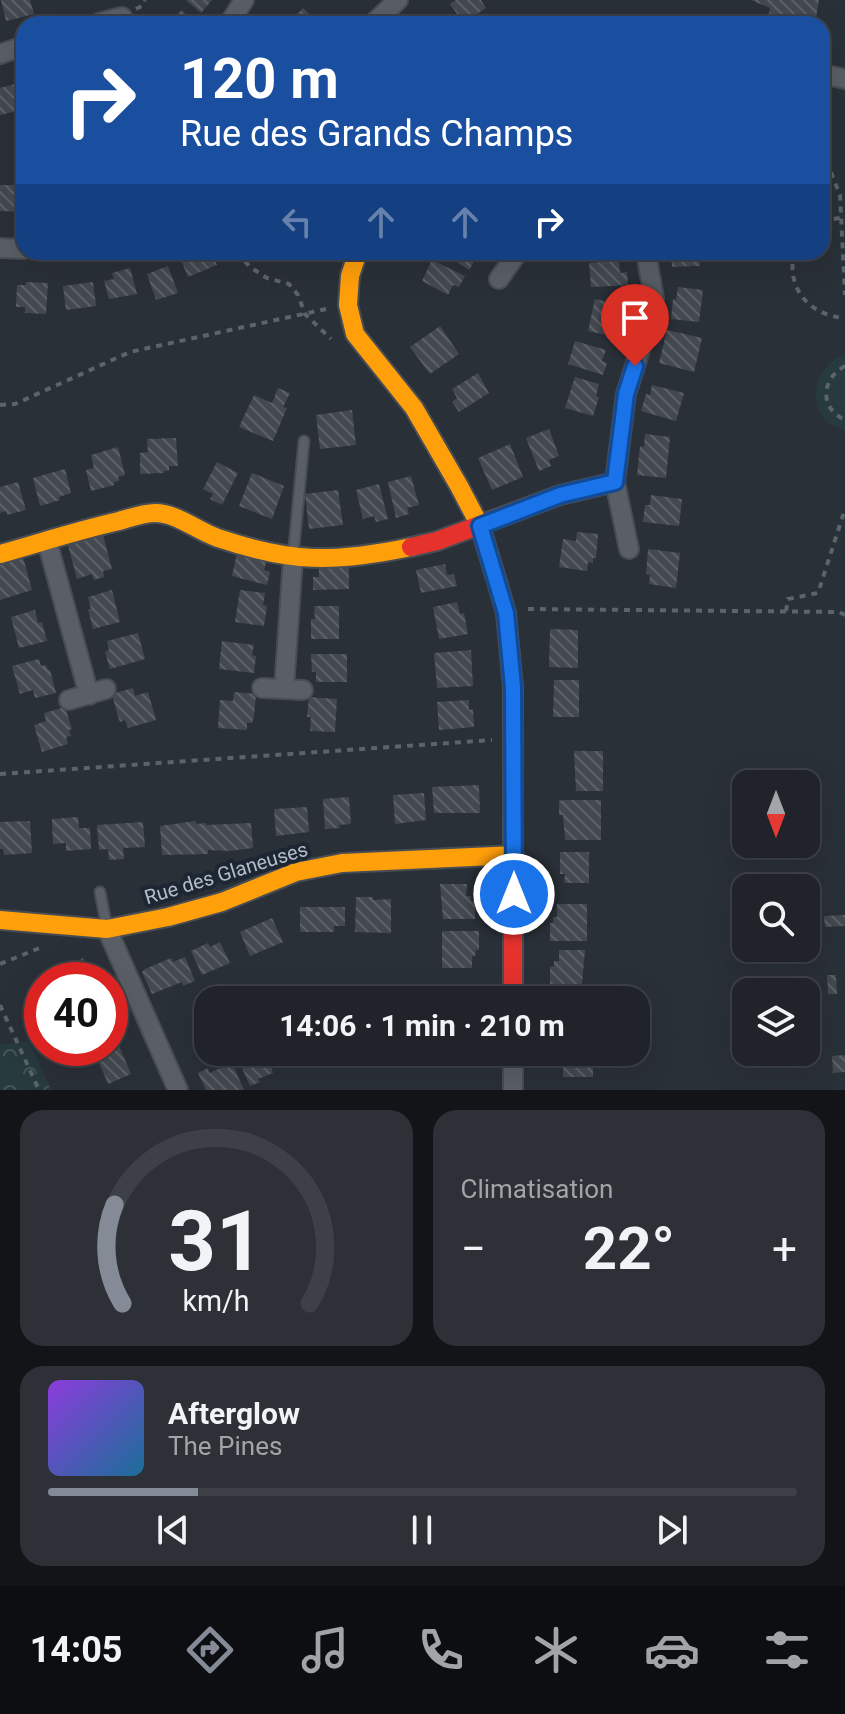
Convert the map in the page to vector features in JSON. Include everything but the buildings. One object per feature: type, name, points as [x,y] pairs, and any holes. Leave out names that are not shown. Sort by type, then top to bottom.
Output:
[{"type":"street","points":[[381,16],[398,0]]},
{"type":"street","points":[[355,260],[350,276],[348,305],[355,334],[414,408],[437,445],[480,526],[506,613],[513,687],[513,986]]},
{"type":"street","points":[[499,279],[512,260]]},
{"type":"street","points":[[629,549],[615,482],[626,394],[654,298],[647,260]]},
{"type":"street","points":[[0,554],[154,513],[170,516],[213,536],[256,550],[293,558],[338,559],[437,541],[560,495],[615,482]]},
{"type":"street","points":[[47,541],[97,692],[69,700]]},
{"type":"street","points":[[262,688],[294,690],[293,558]]},
{"type":"street","name":"Rue des Glaneuses","points":[[0,920],[107,929],[222,902],[296,872],[342,863],[514,855]]},
{"type":"street","points":[[107,929],[178,1090]]},
{"type":"street","points":[[513,1066],[513,1090]]},
{"type":"lane","points":[[293,558],[304,441]]},
{"type":"lane","points":[[100,892],[107,929]]},
{"type":"path","points":[[830,170],[840,195],[843,216],[845,295]]},
{"type":"path","points":[[244,260],[267,278],[289,284],[298,295],[305,314],[338,345]]},
{"type":"path","points":[[793,260],[795,286],[803,300],[816,311],[845,318]]},
{"type":"path","points":[[0,405],[15,404],[130,352],[348,305]]},
{"type":"path","points":[[845,366],[829,379],[826,396],[833,413],[845,420]]},
{"type":"path","points":[[786,611],[788,599],[818,593],[845,509]]},
{"type":"path","points":[[506,613],[522,609],[786,611],[839,612],[845,615]]},
{"type":"path","points":[[0,774],[513,738]]},
{"type":"path","points":[[0,1005],[39,1090]]},
{"type":"green space","points":[[845,355],[845,430],[832,425],[822,416],[816,394],[824,371],[833,361]]},
{"type":"green space","points":[[24,1042],[24,1066],[40,1066],[51,1090],[0,1090],[0,1045]]},
{"type":"traffic: slow","points":[[355,260],[350,276],[348,305],[355,334],[414,408],[459,486],[480,526],[498,585]]},
{"type":"traffic: slow","points":[[0,554],[155,513],[171,516],[218,538],[291,556],[336,558],[411,547]]},
{"type":"traffic: slow","points":[[0,920],[107,929],[222,902],[296,872],[342,863],[514,855]]},
{"type":"traffic: jam","points":[[411,547],[437,541],[560,495],[615,482]]},
{"type":"traffic: jam","points":[[498,585],[506,613],[513,687],[513,986]]},
{"type":"route","points":[[514,894],[513,687],[506,613],[480,526],[560,495],[615,482],[626,394],[635,366]]}]
